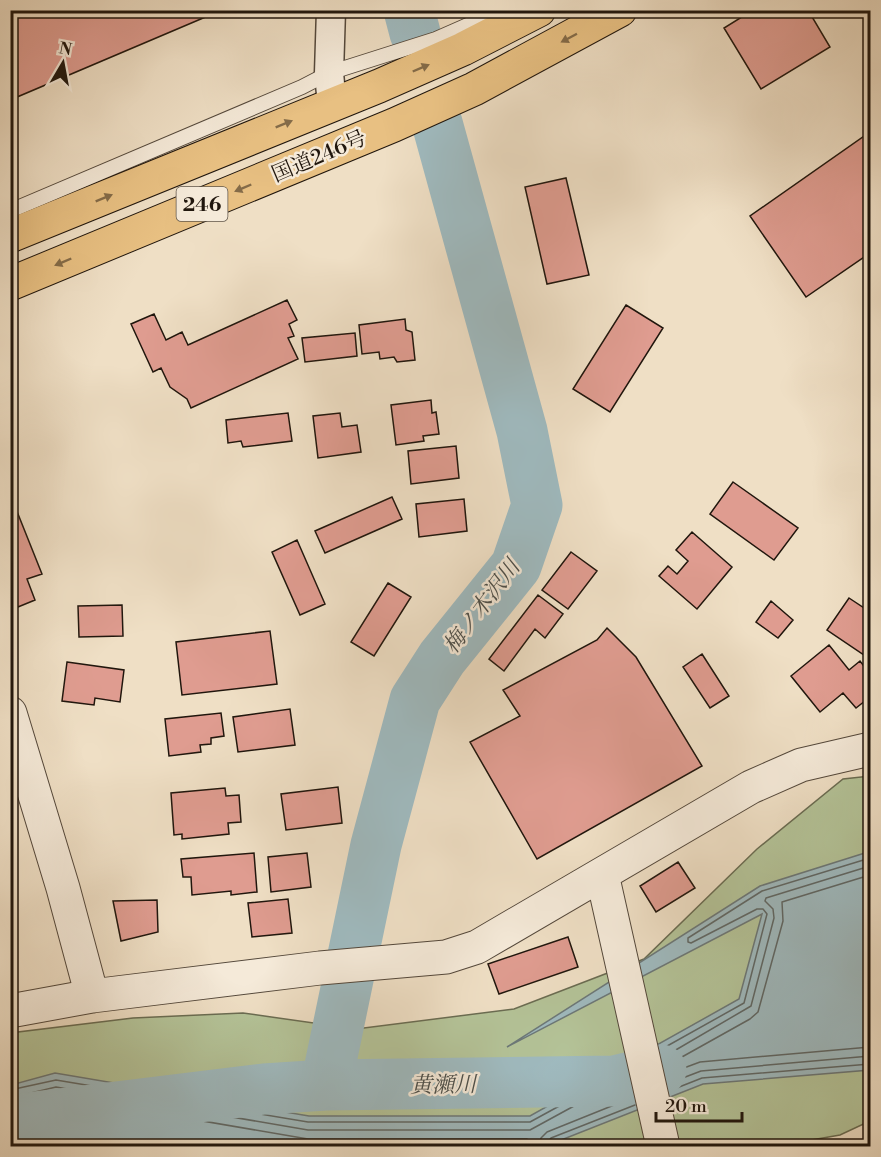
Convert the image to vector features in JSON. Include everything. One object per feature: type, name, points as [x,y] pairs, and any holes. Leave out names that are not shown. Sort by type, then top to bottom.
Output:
[{"type":"highway","name":"国道246号","points":[[11,217],[331,89],[378,86],[463,50],[539,10]]},
{"type":"highway","name":"国道246号","points":[[10,284],[394,125],[474,89],[620,10]]},
{"type":"street","points":[[331,10],[331,89]]},
{"type":"street","points":[[10,713],[63,888],[92,996]]},
{"type":"street","points":[[10,1011],[92,996],[320,968],[447,957],[477,947],[751,787],[801,765],[870,749]]},
{"type":"street","points":[[602,874],[663,1146]]},
{"type":"lane","points":[[331,89],[502,10]]},
{"type":"green space","points":[[870,776],[870,1121],[840,1135],[777,1146],[11,1146],[10,1033],[133,1018],[243,1013],[356,1029],[514,1009],[644,959],[757,849],[843,779]]},
{"type":"water","points":[[868,852],[870,865],[870,1070],[703,1084],[546,1146],[11,1146],[11,1085],[55,1073],[309,1116],[530,1116],[739,999],[762,914],[507,1047],[760,886]]},
{"type":"building","points":[[10,10],[222,10],[10,100]]},
{"type":"building","points":[[753,10],[808,10],[830,47],[761,89],[724,28]]},
{"type":"building","points":[[870,132],[870,253],[806,297],[750,216]]},
{"type":"building","points":[[566,178],[589,275],[547,284],[525,187]]},
{"type":"building","points":[[287,300],[297,320],[289,324],[294,336],[288,338],[298,359],[191,408],[187,399],[170,387],[161,368],[153,372],[131,324],[154,314],[166,340],[182,332],[188,345]]},
{"type":"building","points":[[626,305],[663,328],[610,412],[573,389]]},
{"type":"building","points":[[405,319],[406,330],[412,332],[415,360],[397,362],[394,357],[380,359],[379,352],[362,354],[359,325]]},
{"type":"building","points":[[355,333],[357,356],[305,362],[302,338]]},
{"type":"building","points":[[431,400],[432,413],[436,412],[439,434],[423,436],[424,441],[396,445],[391,405]]},
{"type":"building","points":[[288,413],[292,441],[243,447],[241,441],[228,443],[226,420]]},
{"type":"building","points":[[340,413],[342,427],[357,425],[361,452],[318,458],[313,416]]},
{"type":"building","points":[[456,446],[459,478],[411,484],[408,451]]},
{"type":"building","points":[[733,482],[798,528],[774,560],[710,514]]},
{"type":"building","points":[[10,494],[42,574],[27,579],[35,600],[18,607],[10,588]]},
{"type":"building","points":[[392,497],[402,519],[325,553],[315,531]]},
{"type":"building","points":[[464,499],[467,531],[419,537],[416,504]]},
{"type":"building","points":[[692,532],[732,567],[697,609],[659,576],[668,566],[677,574],[688,561],[676,550]]},
{"type":"building","points":[[297,540],[325,604],[300,615],[272,552]]},
{"type":"building","points":[[571,552],[597,571],[568,609],[542,590]]},
{"type":"building","points":[[388,583],[411,597],[374,656],[351,642]]},
{"type":"building","points":[[538,595],[563,614],[545,638],[535,629],[504,671],[489,659]]},
{"type":"building","points":[[849,598],[870,612],[870,659],[827,630]]},
{"type":"building","points":[[771,601],[793,620],[778,638],[756,622]]},
{"type":"building","points":[[122,605],[123,636],[79,637],[78,606]]},
{"type":"building","points":[[607,628],[636,657],[702,766],[537,859],[470,742],[520,716],[503,690],[597,640]]},
{"type":"building","points":[[270,631],[277,684],[182,695],[176,642]]},
{"type":"building","points":[[829,645],[849,670],[860,661],[870,674],[870,697],[856,708],[843,693],[820,712],[791,676]]},
{"type":"building","points":[[702,654],[729,696],[710,708],[683,667]]},
{"type":"building","points":[[67,662],[124,670],[120,702],[95,698],[94,705],[62,701]]},
{"type":"building","points":[[290,709],[295,745],[238,752],[233,717]]},
{"type":"building","points":[[221,713],[224,736],[211,738],[211,744],[200,745],[201,752],[169,756],[165,719]]},
{"type":"building","points":[[338,787],[342,823],[286,830],[281,794]]},
{"type":"building","points":[[225,788],[226,796],[239,795],[241,822],[228,823],[229,834],[182,839],[182,834],[174,835],[171,793]]},
{"type":"building","points":[[254,853],[257,892],[231,895],[231,891],[192,895],[191,877],[183,877],[181,859]]},
{"type":"building","points":[[307,853],[311,887],[271,892],[268,857]]},
{"type":"building","points":[[678,862],[695,888],[656,912],[640,886]]},
{"type":"building","points":[[288,899],[292,933],[252,937],[248,903]]},
{"type":"building","points":[[157,900],[158,932],[121,941],[113,901]]},
{"type":"building","points":[[568,937],[578,967],[499,994],[488,964]]},
{"type":"waterway","name":"梅ノ木沢川","points":[[409,10],[415,33]]},
{"type":"waterway","name":"梅ノ木沢川","points":[[326,1085],[376,845],[415,700],[442,658],[516,566],[537,505],[522,431],[437,123]]},
{"type":"waterway","name":"黄瀬川","points":[[10,1120],[264,1089],[326,1085],[614,1081],[661,1070]]}]
